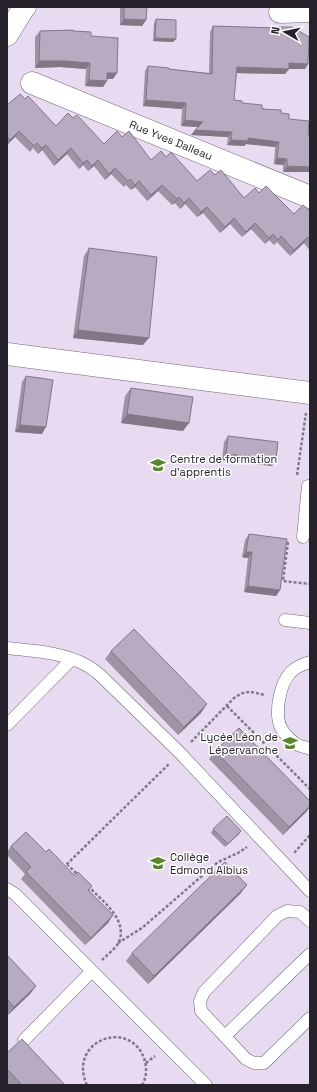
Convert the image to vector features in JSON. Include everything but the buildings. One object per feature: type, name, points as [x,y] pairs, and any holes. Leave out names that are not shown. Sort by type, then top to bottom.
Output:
[{"type":"street","points":[[7,36],[23,9],[26,7]]},
{"type":"street","points":[[280,12],[310,11]]},
{"type":"street","name":"Rue Yves Dalleau","points":[[32,83],[310,196]]},
{"type":"street","points":[[7,354],[310,393]]},
{"type":"lane","points":[[303,537],[308,486],[310,486]]},
{"type":"lane","points":[[285,620],[310,623]]},
{"type":"lane","points":[[7,648],[56,654],[87,665],[99,674],[180,753],[309,887]]},
{"type":"lane","points":[[7,725],[72,659]]},
{"type":"lane","points":[[310,662],[302,664],[291,671],[285,680],[279,698],[278,716],[281,728],[288,738],[298,745],[310,748]]},
{"type":"lane","points":[[7,889],[15,894],[206,1085]]},
{"type":"lane","points":[[309,1020],[264,1063],[254,1063],[246,1059],[202,1011],[200,1000],[204,992],[277,916],[288,911],[300,912],[310,921]]},
{"type":"lane","points":[[225,1036],[310,954]]},
{"type":"lane","points":[[24,1040],[92,970]]},
{"type":"path","points":[[58,872],[234,698],[248,691],[279,698]]},
{"type":"path","points":[[227,706],[310,789]]},
{"type":"path","points":[[289,848],[295,852],[310,834]]},
{"type":"path","points":[[92,970],[118,943],[142,928],[218,862],[238,853],[260,837]]},
{"type":"path","points":[[67,864],[78,876]]},
{"type":"path","points":[[84,881],[117,916],[120,925],[118,943]]},
{"type":"path","points":[[87,1085],[82,1069],[84,1060],[88,1052],[97,1042],[110,1037],[129,1040],[142,1054],[146,1063],[146,1072],[142,1085]]},
{"type":"place","name":"Centre de formation d'apprentis","points":[[158,465]]},
{"type":"place","name":"Lycée Léon de Lépervanche","points":[[290,743]]},
{"type":"place","name":"Collège Edmond Albius","points":[[158,863]]}]
